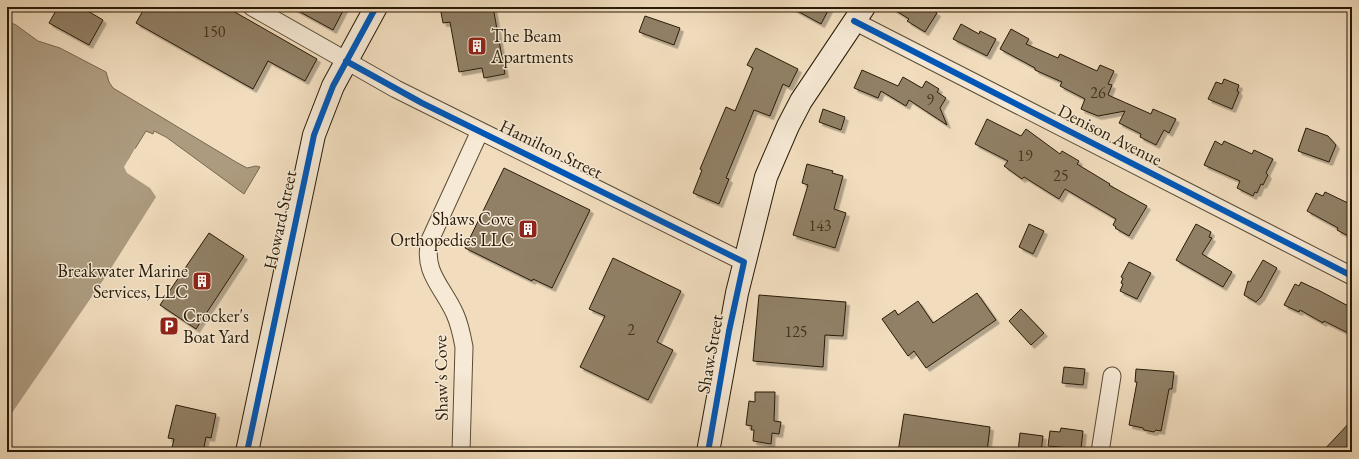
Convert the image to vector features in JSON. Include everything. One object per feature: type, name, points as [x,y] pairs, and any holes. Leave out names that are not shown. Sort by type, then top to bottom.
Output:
[{"type":"main road","name":"Howard Street","points":[[247,452],[314,135],[328,98],[346,61],[376,7]]},
{"type":"main road","name":"Shaw Street","points":[[708,452],[729,331],[744,262],[766,177],[776,151],[801,101],[859,14]]},
{"type":"street","name":"Hamilton Street","points":[[252,7],[396,89],[744,262]]},
{"type":"street","name":"Denison Avenue","points":[[859,14],[1352,276]]},
{"type":"street","name":"Shaw's Cove","points":[[461,452],[464,347],[455,313],[429,267],[428,249],[430,240],[480,131]]},
{"type":"street","points":[[1100,452],[1112,376]]},
{"type":"shaded area","points":[[7,21],[16,25],[38,41],[60,48],[106,72],[109,82],[113,88],[236,162],[247,168],[256,166],[260,167],[244,194],[166,137],[154,131],[153,134],[146,131],[128,160],[165,186],[7,440]]},
{"type":"pier","points":[[135,148],[136,150],[130,159],[164,182],[169,189],[170,194],[131,261],[7,442],[7,420],[108,273],[156,197],[150,188],[127,173],[124,167]]},
{"type":"building","points":[[58,7],[81,7],[103,20],[89,45],[49,23]]},
{"type":"building","points":[[145,7],[226,7],[317,59],[305,81],[268,61],[253,89],[136,23]]},
{"type":"building","points":[[291,7],[345,7],[333,30]]},
{"type":"building","name":"The Beam Apartments","points":[[440,7],[493,7],[505,74],[484,78],[482,68],[459,72],[450,22],[443,23]]},
{"type":"building","points":[[790,7],[830,7],[821,24]]},
{"type":"building","points":[[890,7],[928,7],[937,13],[925,32],[907,21],[909,19]]},
{"type":"building","points":[[645,16],[680,28],[674,45],[639,32]]},
{"type":"building","points":[[961,24],[979,34],[980,31],[996,39],[987,56],[953,39]]},
{"type":"building","points":[[1011,29],[1029,39],[1026,44],[1058,58],[1060,54],[1097,71],[1100,65],[1114,71],[1108,84],[1112,85],[1108,95],[1151,114],[1153,109],[1176,119],[1169,133],[1164,130],[1156,145],[1140,137],[1141,134],[1119,123],[1125,111],[1098,116],[1081,109],[1085,99],[1060,86],[1062,82],[1035,70],[1035,68],[1000,49]]},
{"type":"building","points":[[756,48],[798,69],[789,87],[783,84],[770,116],[754,110],[726,178],[729,179],[719,204],[693,193],[702,170],[700,169],[726,107],[735,111],[753,68],[747,65]]},
{"type":"building","points":[[862,70],[898,86],[903,77],[922,88],[926,81],[939,89],[937,92],[946,98],[940,108],[947,125],[909,100],[906,106],[881,91],[878,98],[854,88]]},
{"type":"building","points":[[1224,79],[1239,85],[1237,91],[1239,92],[1232,109],[1208,99],[1216,82],[1222,84]]},
{"type":"building","points":[[823,109],[845,117],[841,130],[819,122]]},
{"type":"building","points":[[987,119],[1021,136],[1026,129],[1060,154],[1062,151],[1079,161],[1077,164],[1110,184],[1109,185],[1147,206],[1129,236],[1115,228],[1116,227],[1113,225],[1116,219],[1065,189],[1059,199],[1024,177],[1022,179],[1004,166],[1008,161],[975,144]]},
{"type":"building","points":[[1306,128],[1328,136],[1336,145],[1329,162],[1298,151]]},
{"type":"building","points":[[1215,141],[1222,145],[1224,141],[1252,154],[1254,150],[1273,159],[1266,173],[1268,175],[1263,185],[1261,184],[1257,193],[1255,192],[1253,196],[1237,188],[1240,181],[1204,165]]},
{"type":"building","points":[[807,164],[833,171],[832,173],[843,176],[834,209],[846,213],[835,248],[793,235],[808,185],[802,183]]},
{"type":"building","name":"Shaws Cove Orthopedics LLC","points":[[504,168],[590,210],[552,288],[533,279],[532,281],[465,248]]},
{"type":"building","points":[[1325,192],[1350,204],[1352,200],[1352,238],[1337,230],[1338,228],[1307,211],[1316,193],[1323,196]]},
{"type":"building","points":[[1029,224],[1044,231],[1033,254],[1019,247]]},
{"type":"building","points":[[1196,224],[1211,232],[1209,237],[1212,238],[1202,254],[1232,272],[1223,287],[1176,260]]},
{"type":"building","name":"Breakwater Marine Services, LLC","points":[[209,233],[244,256],[196,329],[160,305]]},
{"type":"building","points":[[613,258],[681,291],[657,342],[673,350],[648,400],[580,367],[605,316],[589,309]]},
{"type":"building","points":[[1263,260],[1277,268],[1261,297],[1256,302],[1244,295],[1248,281],[1250,282]]},
{"type":"building","points":[[1129,262],[1151,273],[1137,299],[1120,291],[1123,284],[1121,283],[1123,278],[1121,277]]},
{"type":"building","points":[[1301,282],[1352,308],[1352,335],[1324,321],[1323,323],[1300,310],[1299,312],[1284,305],[1295,284],[1299,286]]},
{"type":"building","points":[[977,293],[996,320],[926,368],[914,351],[908,356],[882,319],[895,310],[898,315],[918,301],[933,323]]},
{"type":"building","points":[[759,295],[846,302],[843,336],[825,335],[823,367],[753,361]]},
{"type":"building","points":[[1021,309],[1044,333],[1031,345],[1009,321]]},
{"type":"building","points":[[1064,367],[1085,369],[1083,385],[1062,383]]},
{"type":"building","points":[[1136,369],[1174,372],[1172,389],[1169,389],[1161,431],[1156,430],[1154,432],[1129,425],[1137,382],[1135,382]]},
{"type":"building","points":[[755,392],[775,392],[774,421],[781,422],[779,434],[772,433],[771,444],[753,441],[754,430],[751,430],[752,426],[746,425],[749,401],[755,402]]},
{"type":"building","points":[[176,405],[216,414],[211,438],[206,437],[203,452],[171,452],[174,439],[168,438]]},
{"type":"building","points":[[904,414],[990,427],[987,452],[898,452]]},
{"type":"building","points":[[1352,420],[1352,452],[1322,452]]},
{"type":"building","points":[[1061,428],[1083,431],[1081,449],[1048,446],[1050,431],[1060,432]]},
{"type":"building","points":[[1020,433],[1043,436],[1041,452],[1018,452]]},
{"type":"cycle path","points":[[247,452],[314,135],[333,86],[376,7]]},
{"type":"cycle path","points":[[854,21],[1352,276]]},
{"type":"cycle path","points":[[346,61],[422,103],[744,262],[729,331],[708,452]]},
{"type":"place","name":"The Beam Apartments","points":[[477,46]]},
{"type":"place","name":"Shaws Cove Orthopedics LLC","points":[[528,229]]},
{"type":"place","name":"Breakwater Marine Services, LLC","points":[[202,281]]},
{"type":"place","name":"Crocker's Boat Yard","points":[[169,326]]}]
